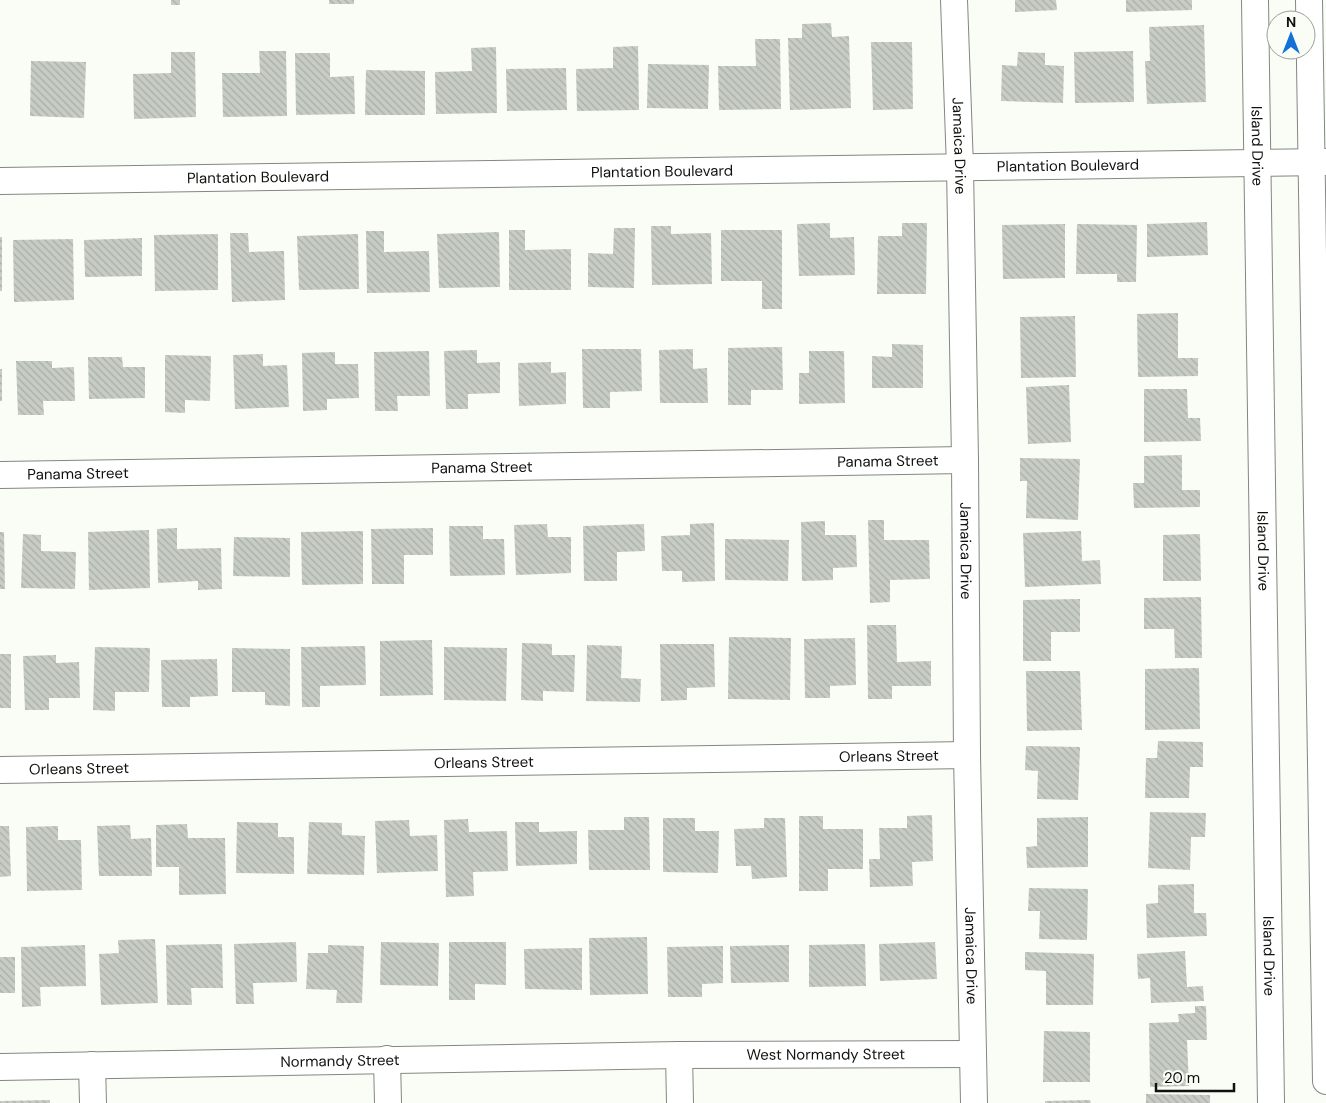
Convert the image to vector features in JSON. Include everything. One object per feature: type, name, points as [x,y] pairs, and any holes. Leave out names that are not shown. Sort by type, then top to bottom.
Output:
[{"type":"street","name":"Jamaica Drive","points":[[954,0],[960,167],[965,460],[967,755],[974,1103]]},
{"type":"street","name":"Island Drive","points":[[1255,0],[1271,1103]]},
{"type":"street","points":[[1309,0],[1319,162],[1326,1081]]},
{"type":"street","name":"Plantation Boulevard","points":[[0,181],[1319,162]]},
{"type":"street","name":"Panama Street","points":[[0,474],[965,460]]},
{"type":"street","name":"Orleans Street","points":[[0,770],[967,755]]},
{"type":"street","name":"West Normandy Street","points":[[679,1055],[973,1054]]},
{"type":"street","points":[[679,1055],[680,1103]]},
{"type":"street","name":"Normandy Street","points":[[0,1067],[679,1055]]},
{"type":"street","points":[[387,1059],[388,1103]]},
{"type":"street","points":[[92,1065],[93,1103]]},
{"type":"building","points":[[171,0],[180,0],[180,5],[171,5]]},
{"type":"building","points":[[329,0],[354,0],[354,4],[329,4]]},
{"type":"building","points":[[1015,0],[1056,0],[1057,10],[1015,12]]},
{"type":"building","points":[[1126,0],[1192,0],[1192,10],[1126,12]]},
{"type":"building","points":[[831,23],[832,37],[849,36],[851,108],[790,110],[788,38],[802,38],[802,24]]},
{"type":"building","points":[[1204,25],[1206,102],[1147,104],[1145,61],[1150,61],[1149,27]]},
{"type":"building","points":[[755,39],[780,39],[781,109],[719,110],[718,66],[756,66]]},
{"type":"building","points":[[871,42],[912,42],[913,109],[873,110]]},
{"type":"building","points":[[638,46],[639,110],[577,111],[576,69],[613,68],[613,47]]},
{"type":"building","points":[[496,47],[497,113],[436,114],[435,72],[472,71],[471,48]]},
{"type":"building","points":[[259,51],[286,51],[287,116],[223,117],[222,73],[260,73]]},
{"type":"building","points":[[1133,51],[1134,102],[1075,103],[1074,52]]},
{"type":"building","points":[[171,52],[195,52],[196,117],[134,119],[133,74],[171,73]]},
{"type":"building","points":[[1018,52],[1045,53],[1045,65],[1064,66],[1063,103],[1001,101],[1002,65],[1017,66]]},
{"type":"building","points":[[295,53],[330,53],[330,77],[354,76],[355,114],[296,115]]},
{"type":"building","points":[[31,61],[86,62],[84,118],[30,116]]},
{"type":"building","points":[[648,64],[709,65],[708,109],[647,108]]},
{"type":"building","points":[[566,68],[567,110],[507,111],[506,69]]},
{"type":"building","points":[[366,70],[425,71],[425,115],[365,115]]},
{"type":"building","points":[[1207,222],[1208,255],[1147,257],[1147,224]]},
{"type":"building","points":[[830,223],[830,238],[854,237],[855,275],[799,276],[797,224]]},
{"type":"building","points":[[902,223],[927,223],[926,294],[877,294],[878,236],[902,236]]},
{"type":"building","points":[[1065,224],[1065,278],[1003,279],[1002,225]]},
{"type":"building","points":[[1077,224],[1137,225],[1136,282],[1117,282],[1117,274],[1076,274]]},
{"type":"building","points":[[651,226],[671,226],[671,234],[711,233],[712,284],[652,285]]},
{"type":"building","points":[[614,228],[635,228],[634,288],[588,287],[588,253],[613,254]]},
{"type":"building","points":[[509,230],[525,230],[525,250],[571,249],[571,290],[509,290]]},
{"type":"building","points":[[721,230],[782,230],[782,309],[762,309],[762,281],[721,281]]},
{"type":"building","points":[[366,231],[384,231],[384,252],[429,251],[430,292],[367,293]]},
{"type":"building","points":[[499,232],[500,287],[439,288],[437,234]]},
{"type":"building","points":[[230,233],[248,233],[249,252],[284,251],[285,300],[232,302]]},
{"type":"building","points":[[218,234],[218,290],[155,291],[154,235]]},
{"type":"building","points":[[358,234],[359,289],[299,290],[297,236]]},
{"type":"building","points":[[0,237],[2,237],[2,291],[0,291]]},
{"type":"building","points":[[142,238],[142,276],[85,277],[84,240]]},
{"type":"building","points":[[73,239],[74,300],[14,302],[13,240]]},
{"type":"building","points":[[1178,313],[1178,358],[1198,358],[1198,376],[1138,377],[1137,314]]},
{"type":"building","points":[[1075,316],[1076,377],[1021,378],[1020,317]]},
{"type":"building","points":[[892,344],[923,345],[923,388],[872,388],[872,356],[892,357]]},
{"type":"building","points":[[782,347],[783,390],[751,390],[751,405],[728,405],[728,348]]},
{"type":"building","points":[[582,349],[641,349],[642,391],[610,392],[610,408],[583,408]]},
{"type":"building","points":[[693,349],[693,369],[707,368],[708,403],[660,403],[659,350]]},
{"type":"building","points":[[477,350],[477,363],[500,362],[500,393],[468,394],[468,409],[446,409],[444,351]]},
{"type":"building","points":[[429,351],[430,396],[397,396],[398,411],[375,411],[374,352]]},
{"type":"building","points":[[809,351],[844,351],[845,403],[799,404],[799,373],[809,373]]},
{"type":"building","points":[[335,352],[335,364],[358,364],[359,398],[327,399],[327,410],[303,411],[302,353]]},
{"type":"building","points":[[263,354],[263,366],[287,365],[289,407],[235,409],[233,355]]},
{"type":"building","points":[[165,355],[211,356],[210,401],[185,400],[185,413],[165,412]]},
{"type":"building","points":[[88,357],[122,357],[123,367],[145,367],[145,398],[89,399]]},
{"type":"building","points":[[16,361],[52,361],[52,368],[74,367],[75,401],[43,401],[44,415],[18,415]]},
{"type":"building","points":[[551,362],[551,373],[566,372],[566,404],[519,406],[518,363]]},
{"type":"building","points":[[0,369],[2,369],[2,401],[0,401]]},
{"type":"building","points":[[1069,385],[1071,442],[1028,444],[1026,387]]},
{"type":"building","points":[[1144,389],[1187,389],[1188,418],[1200,418],[1201,441],[1144,442]]},
{"type":"building","points":[[1182,455],[1182,490],[1200,490],[1200,507],[1134,508],[1133,483],[1144,483],[1144,456]]},
{"type":"building","points":[[1020,458],[1080,459],[1078,520],[1026,518],[1027,481],[1020,481]]},
{"type":"building","points":[[868,520],[884,520],[884,540],[929,540],[930,579],[890,580],[890,602],[870,603]]},
{"type":"building","points":[[825,521],[825,535],[856,535],[857,567],[833,568],[833,580],[802,581],[801,522]]},
{"type":"building","points":[[714,523],[715,581],[682,582],[682,571],[662,571],[661,536],[690,535],[690,524]]},
{"type":"building","points":[[547,524],[548,537],[571,537],[571,573],[516,575],[514,525]]},
{"type":"building","points":[[644,524],[645,551],[617,552],[617,581],[584,581],[583,526]]},
{"type":"building","points":[[449,526],[483,526],[483,539],[504,539],[505,575],[450,576]]},
{"type":"building","points":[[177,528],[177,549],[221,548],[222,589],[198,590],[198,581],[158,583],[157,529]]},
{"type":"building","points":[[433,528],[433,555],[404,555],[404,584],[372,584],[371,529]]},
{"type":"building","points":[[149,530],[150,588],[89,590],[88,532]]},
{"type":"building","points":[[363,531],[363,584],[302,585],[301,532]]},
{"type":"building","points":[[1081,531],[1082,561],[1100,560],[1101,584],[1025,587],[1023,533]]},
{"type":"building","points":[[0,532],[4,532],[5,589],[0,589]]},
{"type":"building","points":[[23,534],[41,535],[41,551],[76,552],[75,589],[21,588]]},
{"type":"building","points":[[1200,534],[1201,581],[1163,581],[1163,535]]},
{"type":"building","points":[[234,537],[290,538],[290,577],[233,576]]},
{"type":"building","points":[[725,539],[789,540],[788,581],[725,580]]},
{"type":"building","points":[[1201,597],[1202,658],[1175,658],[1174,629],[1144,629],[1144,598]]},
{"type":"building","points":[[1080,599],[1080,632],[1051,632],[1051,661],[1023,661],[1023,600]]},
{"type":"building","points":[[867,625],[896,625],[897,662],[931,661],[931,686],[892,686],[892,699],[868,699]]},
{"type":"building","points":[[729,637],[791,638],[790,700],[728,699]]},
{"type":"building","points":[[855,638],[856,685],[830,686],[830,698],[805,698],[804,639]]},
{"type":"building","points":[[432,640],[433,695],[380,696],[380,641]]},
{"type":"building","points":[[522,643],[552,644],[552,655],[575,655],[574,692],[543,691],[543,701],[521,700]]},
{"type":"building","points":[[660,644],[714,644],[715,687],[687,688],[687,700],[661,701]]},
{"type":"building","points":[[587,645],[622,646],[621,678],[641,679],[640,702],[586,701]]},
{"type":"building","points":[[365,646],[366,685],[320,686],[320,707],[302,707],[301,647]]},
{"type":"building","points":[[95,647],[150,648],[149,692],[115,692],[115,711],[93,710]]},
{"type":"building","points":[[444,647],[507,648],[506,701],[444,700]]},
{"type":"building","points":[[232,648],[290,649],[290,706],[265,705],[265,692],[232,692]]},
{"type":"building","points":[[0,654],[11,654],[11,708],[0,708]]},
{"type":"building","points":[[56,655],[56,663],[79,662],[80,698],[49,698],[49,710],[25,710],[23,656]]},
{"type":"building","points":[[217,659],[218,696],[190,697],[190,707],[162,707],[161,660]]},
{"type":"building","points":[[1199,668],[1200,729],[1145,730],[1145,669]]},
{"type":"building","points":[[1026,671],[1080,671],[1082,730],[1027,731]]},
{"type":"building","points":[[1158,741],[1203,742],[1203,767],[1190,767],[1189,798],[1145,798],[1146,758],[1157,758]]},
{"type":"building","points":[[1026,746],[1080,747],[1078,800],[1037,799],[1038,771],[1025,770]]},
{"type":"building","points":[[1150,812],[1206,813],[1205,837],[1191,837],[1190,870],[1148,868]]},
{"type":"building","points":[[932,815],[933,861],[912,862],[913,886],[870,887],[869,859],[880,859],[879,828],[907,828],[907,816]]},
{"type":"building","points":[[799,816],[823,816],[823,829],[863,829],[863,869],[828,869],[828,891],[799,891]]},
{"type":"building","points":[[624,817],[649,817],[650,870],[589,870],[588,830],[624,830]]},
{"type":"building","points":[[1088,817],[1088,867],[1027,868],[1026,847],[1037,846],[1037,818]]},
{"type":"building","points":[[663,818],[695,818],[695,831],[719,831],[718,873],[663,872]]},
{"type":"building","points":[[764,818],[785,818],[787,877],[752,879],[751,866],[736,866],[734,829],[764,828]]},
{"type":"building","points":[[468,819],[469,832],[507,831],[508,871],[473,872],[474,896],[446,897],[444,820]]},
{"type":"building","points":[[409,820],[410,836],[437,835],[438,871],[377,873],[375,821]]},
{"type":"building","points":[[237,822],[278,823],[278,837],[294,837],[294,874],[236,873]]},
{"type":"building","points":[[309,822],[342,823],[342,835],[365,836],[364,875],[307,874]]},
{"type":"building","points":[[515,822],[539,822],[539,832],[577,831],[577,864],[516,866]]},
{"type":"building","points":[[187,824],[188,838],[225,838],[226,894],[179,895],[179,867],[156,867],[156,825]]},
{"type":"building","points":[[130,825],[131,839],[151,838],[152,876],[99,876],[97,826]]},
{"type":"building","points":[[0,826],[9,826],[11,876],[0,877]]},
{"type":"building","points":[[58,826],[58,840],[81,840],[82,890],[27,891],[26,827]]},
{"type":"building","points":[[1194,884],[1194,913],[1206,913],[1207,936],[1147,938],[1146,904],[1158,903],[1158,885]]},
{"type":"building","points":[[1029,888],[1088,889],[1087,940],[1039,939],[1040,911],[1028,911]]},
{"type":"building","points":[[647,937],[648,994],[590,995],[589,938]]},
{"type":"building","points":[[155,939],[158,1003],[101,1005],[99,954],[119,953],[118,940]]},
{"type":"building","points":[[296,942],[297,982],[253,983],[254,1004],[236,1004],[234,944]]},
{"type":"building","points":[[381,942],[439,943],[438,986],[380,985]]},
{"type":"building","points":[[449,942],[506,942],[506,985],[475,984],[475,1000],[449,1000]]},
{"type":"building","points":[[935,942],[937,979],[880,981],[879,944]]},
{"type":"building","points":[[222,944],[223,988],[191,988],[192,1005],[167,1005],[166,945]]},
{"type":"building","points":[[865,944],[866,986],[809,987],[809,945]]},
{"type":"building","points":[[85,945],[86,986],[40,987],[41,1006],[22,1007],[21,947]]},
{"type":"building","points":[[328,945],[364,946],[362,1003],[336,1003],[337,990],[306,989],[308,953],[328,953]]},
{"type":"building","points":[[789,945],[789,982],[731,983],[730,946]]},
{"type":"building","points":[[723,946],[723,983],[702,984],[702,997],[668,997],[667,947]]},
{"type":"building","points":[[582,948],[582,990],[525,989],[524,949]]},
{"type":"building","points":[[1185,951],[1187,987],[1203,986],[1204,1001],[1151,1003],[1150,978],[1138,979],[1137,954]]},
{"type":"building","points":[[1025,952],[1094,954],[1093,1005],[1046,1005],[1046,971],[1025,970]]},
{"type":"building","points":[[0,957],[15,957],[15,993],[0,993]]},
{"type":"building","points":[[1195,1006],[1206,1006],[1207,1040],[1187,1040],[1189,1086],[1150,1087],[1149,1023],[1179,1022],[1178,1014],[1195,1013]]},
{"type":"building","points":[[1044,1031],[1090,1032],[1090,1082],[1043,1082]]},
{"type":"building","points":[[1146,1094],[1210,1095],[1210,1103],[1146,1103]]},
{"type":"building","points":[[50,1100],[50,1103],[0,1103],[0,1101]]},
{"type":"building","points":[[1090,1100],[1091,1103],[1045,1103],[1045,1101]]}]
